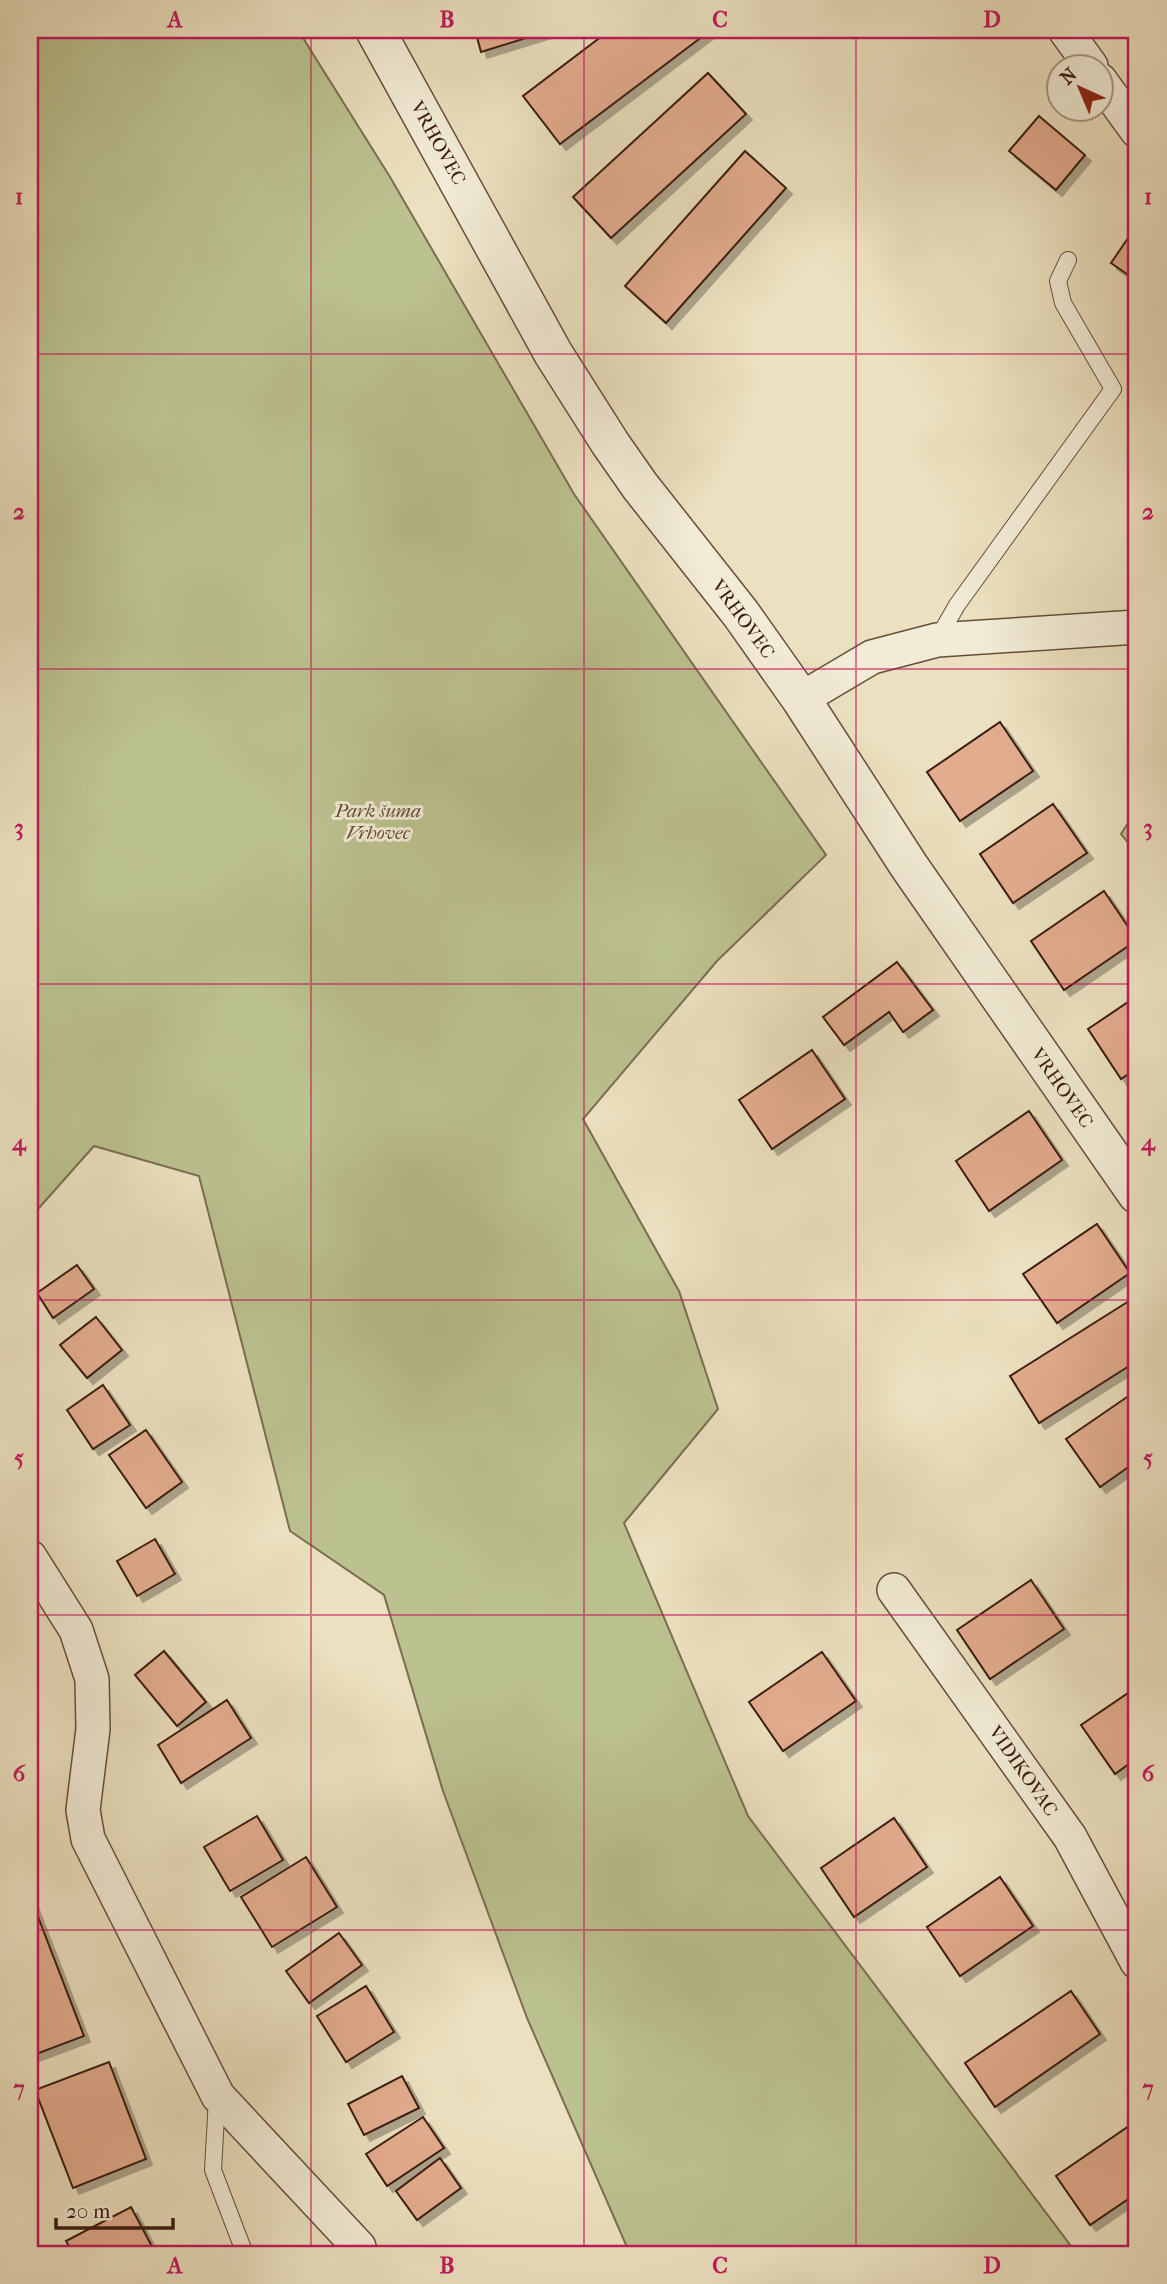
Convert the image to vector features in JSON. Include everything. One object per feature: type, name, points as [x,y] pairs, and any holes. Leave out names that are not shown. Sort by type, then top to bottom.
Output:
[{"type":"street","points":[[1065,30],[1081,52]]},
{"type":"street","name":"VRHOVEC","points":[[387,35],[553,353],[610,443],[640,486],[741,614],[801,699],[909,866],[1137,1194]]},
{"type":"street","points":[[1114,98],[1137,131]]},
{"type":"street","points":[[801,699],[872,657],[937,640],[1137,627]]},
{"type":"street","points":[[30,1557],[76,1630],[92,1679],[93,1730],[83,1810],[88,1839],[218,2095],[359,2247]]},
{"type":"street","name":"VIDIKOVAC","points":[[894,1590],[1070,1837],[1137,1962]]},
{"type":"lane","points":[[937,640],[957,605],[1113,389],[1063,303],[1058,281],[1068,260]]},
{"type":"lane","points":[[218,2095],[213,2170],[245,2254]]},
{"type":"green space","name":"Park šuma Vrhovec","points":[[30,30],[298,30],[390,177],[574,494],[826,855],[717,961],[583,1119],[679,1291],[718,1409],[624,1523],[748,1816],[1077,2254],[630,2254],[527,2018],[443,1791],[384,1595],[290,1531],[199,1176],[94,1146],[30,1218]]},
{"type":"green space","points":[[1130,820],[1137,820],[1137,854],[1121,834]]},
{"type":"building","points":[[475,30],[549,30],[549,31],[481,52]]},
{"type":"building","points":[[610,30],[711,30],[560,144],[523,96]]},
{"type":"building","points":[[708,73],[746,114],[611,238],[573,197]]},
{"type":"building","points":[[1039,116],[1085,155],[1056,190],[1009,151]]},
{"type":"building","points":[[745,151],[786,188],[666,323],[625,286]]},
{"type":"building","points":[[1137,225],[1137,281],[1111,263]]},
{"type":"building","points":[[1000,722],[1033,771],[960,821],[927,772]]},
{"type":"building","points":[[1053,804],[1087,853],[1013,903],[980,854]]},
{"type":"building","points":[[1104,891],[1137,940],[1064,990],[1031,941]]},
{"type":"building","points":[[897,962],[933,1010],[903,1032],[889,1012],[844,1045],[823,1017]]},
{"type":"building","points":[[1137,996],[1137,1068],[1121,1079],[1088,1029]]},
{"type":"building","points":[[812,1050],[845,1099],[772,1149],[739,1100]]},
{"type":"building","points":[[1029,1111],[1062,1160],[989,1211],[956,1161]]},
{"type":"building","points":[[1097,1224],[1130,1273],[1057,1323],[1023,1274]]},
{"type":"building","points":[[77,1265],[94,1289],[53,1318],[37,1293]]},
{"type":"building","points":[[1137,1296],[1137,1361],[1039,1423],[1010,1376]]},
{"type":"building","points":[[96,1317],[122,1350],[87,1378],[60,1345]]},
{"type":"building","points":[[103,1385],[130,1425],[93,1449],[67,1410]]},
{"type":"building","points":[[1127,1397],[1137,1410],[1137,1461],[1100,1487],[1066,1439]]},
{"type":"building","points":[[146,1430],[182,1482],[146,1508],[109,1455]]},
{"type":"building","points":[[155,1539],[175,1574],[137,1596],[117,1561]]},
{"type":"building","points":[[1031,1580],[1064,1629],[990,1679],[957,1630]]},
{"type":"building","points":[[164,1651],[206,1702],[177,1726],[135,1675]]},
{"type":"building","points":[[822,1652],[856,1701],[783,1751],[749,1702]]},
{"type":"building","points":[[1137,1687],[1137,1758],[1115,1774],[1081,1725]]},
{"type":"building","points":[[227,1700],[251,1738],[181,1783],[158,1745]]},
{"type":"building","points":[[257,1816],[283,1860],[230,1891],[204,1847]]},
{"type":"building","points":[[894,1818],[927,1867],[854,1917],[821,1868]]},
{"type":"building","points":[[306,1857],[337,1907],[272,1947],[241,1897]]},
{"type":"building","points":[[1000,1877],[1033,1926],[960,1976],[927,1927]]},
{"type":"building","points":[[30,1896],[84,2036],[31,2056],[30,2053]]},
{"type":"building","points":[[339,1933],[362,1965],[309,2003],[286,1971]]},
{"type":"building","points":[[366,1986],[394,2032],[346,2062],[317,2016]]},
{"type":"building","points":[[1071,1991],[1100,2034],[995,2107],[965,2063]]},
{"type":"building","points":[[109,2062],[146,2159],[73,2188],[35,2090]]},
{"type":"building","points":[[402,2076],[419,2108],[364,2135],[348,2104]]},
{"type":"building","points":[[423,2117],[444,2148],[387,2186],[366,2154]]},
{"type":"building","points":[[1129,2126],[1137,2138],[1137,2193],[1090,2225],[1056,2176]]},
{"type":"building","points":[[440,2158],[461,2188],[417,2220],[396,2191]]},
{"type":"building","points":[[131,2207],[156,2254],[73,2254],[66,2241]]}]
